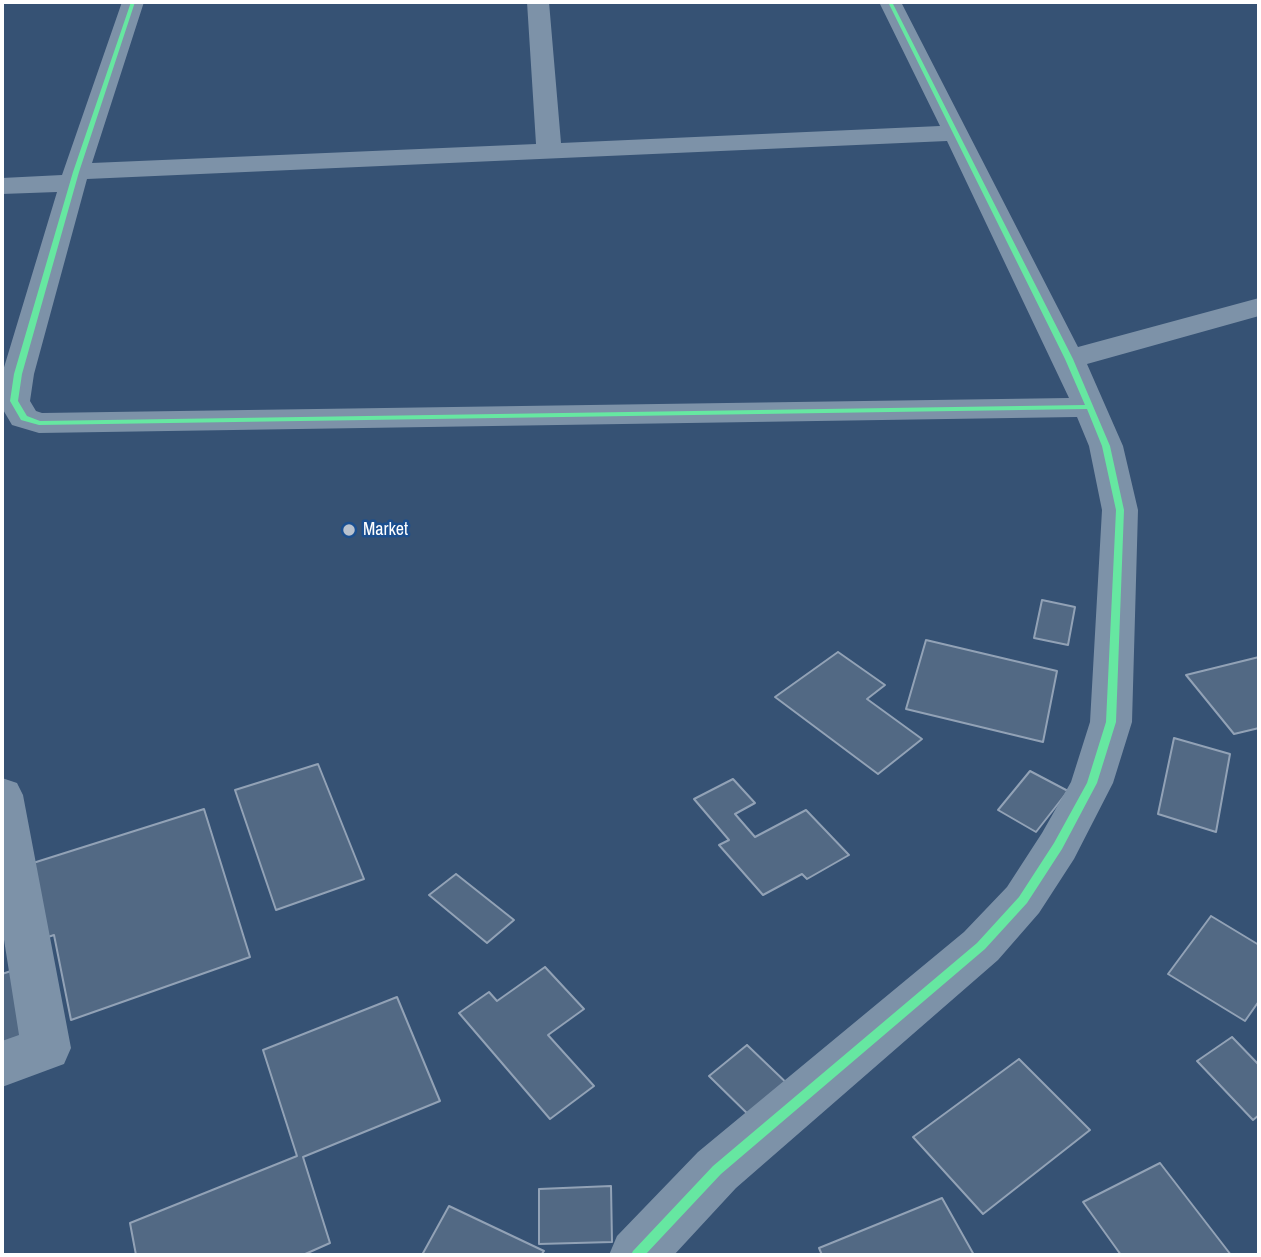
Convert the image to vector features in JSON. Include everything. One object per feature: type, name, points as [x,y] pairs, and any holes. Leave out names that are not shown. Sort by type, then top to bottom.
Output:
[{"type":"street","points":[[39,423],[24,418],[14,401],[18,374],[74,178],[133,2]]},
{"type":"street","points":[[538,2],[550,151]]},
{"type":"street","points":[[636,1255],[716,1170],[981,946],[1023,900],[1058,846],[1091,783],[1111,722],[1120,510],[1106,446],[1069,359],[890,2]]},
{"type":"street","points":[[2,186],[74,178],[550,151],[956,133]]},
{"type":"street","points":[[1069,359],[1259,307]]},
{"type":"street","points":[[2,430],[39,423],[1089,407]]},
{"type":"street","points":[[2,795],[46,1048],[2,1064]]},
{"type":"building","points":[[1042,600],[1075,607],[1068,645],[1034,638]]},
{"type":"building","points":[[926,640],[1057,671],[1043,742],[906,709]]},
{"type":"building","points":[[838,652],[885,685],[867,699],[922,739],[878,774],[775,697]]},
{"type":"building","points":[[1259,657],[1259,728],[1234,734],[1186,675]]},
{"type":"building","points":[[1174,738],[1230,754],[1216,832],[1158,814]]},
{"type":"building","points":[[318,764],[364,879],[276,910],[235,790]]},
{"type":"building","points":[[1030,771],[1068,791],[1036,832],[998,810]]},
{"type":"building","points":[[733,779],[755,803],[735,814],[755,837],[806,810],[849,855],[807,879],[802,874],[763,895],[719,845],[729,840],[694,799]]},
{"type":"building","points":[[204,809],[250,957],[71,1020],[54,935],[48,937],[33,863]]},
{"type":"building","points":[[456,874],[514,920],[487,943],[429,895]]},
{"type":"building","points":[[1211,916],[1259,945],[1259,1001],[1245,1021],[1168,974]]},
{"type":"building","points":[[545,967],[584,1009],[548,1035],[594,1086],[550,1119],[459,1013],[489,992],[497,1001]]},
{"type":"building","points":[[17,969],[31,1046],[2,1056],[2,974]]},
{"type":"building","points":[[397,997],[440,1101],[303,1157],[330,1243],[303,1255],[136,1255],[130,1223],[297,1156],[263,1050]]},
{"type":"building","points":[[1232,1037],[1259,1065],[1259,1115],[1253,1120],[1197,1061]]},
{"type":"building","points":[[747,1045],[795,1091],[757,1123],[709,1076]]},
{"type":"building","points":[[1019,1059],[1090,1130],[983,1214],[913,1137]]},
{"type":"building","points":[[1160,1163],[1231,1255],[1121,1255],[1083,1202]]},
{"type":"building","points":[[611,1186],[612,1242],[539,1244],[539,1189]]},
{"type":"building","points":[[942,1198],[974,1255],[822,1255],[819,1248]]},
{"type":"building","points":[[449,1206],[544,1251],[541,1255],[422,1255]]},
{"type":"cycle path","points":[[133,2],[76,172],[18,374],[14,401],[24,418],[39,423],[1089,407]]},
{"type":"cycle path","points":[[637,1255],[717,1170],[981,946],[1023,900],[1058,846],[1092,783],[1111,722],[1120,510],[1106,446],[1069,359],[890,2]]},
{"type":"place","name":"Market","points":[[349,530]]}]
